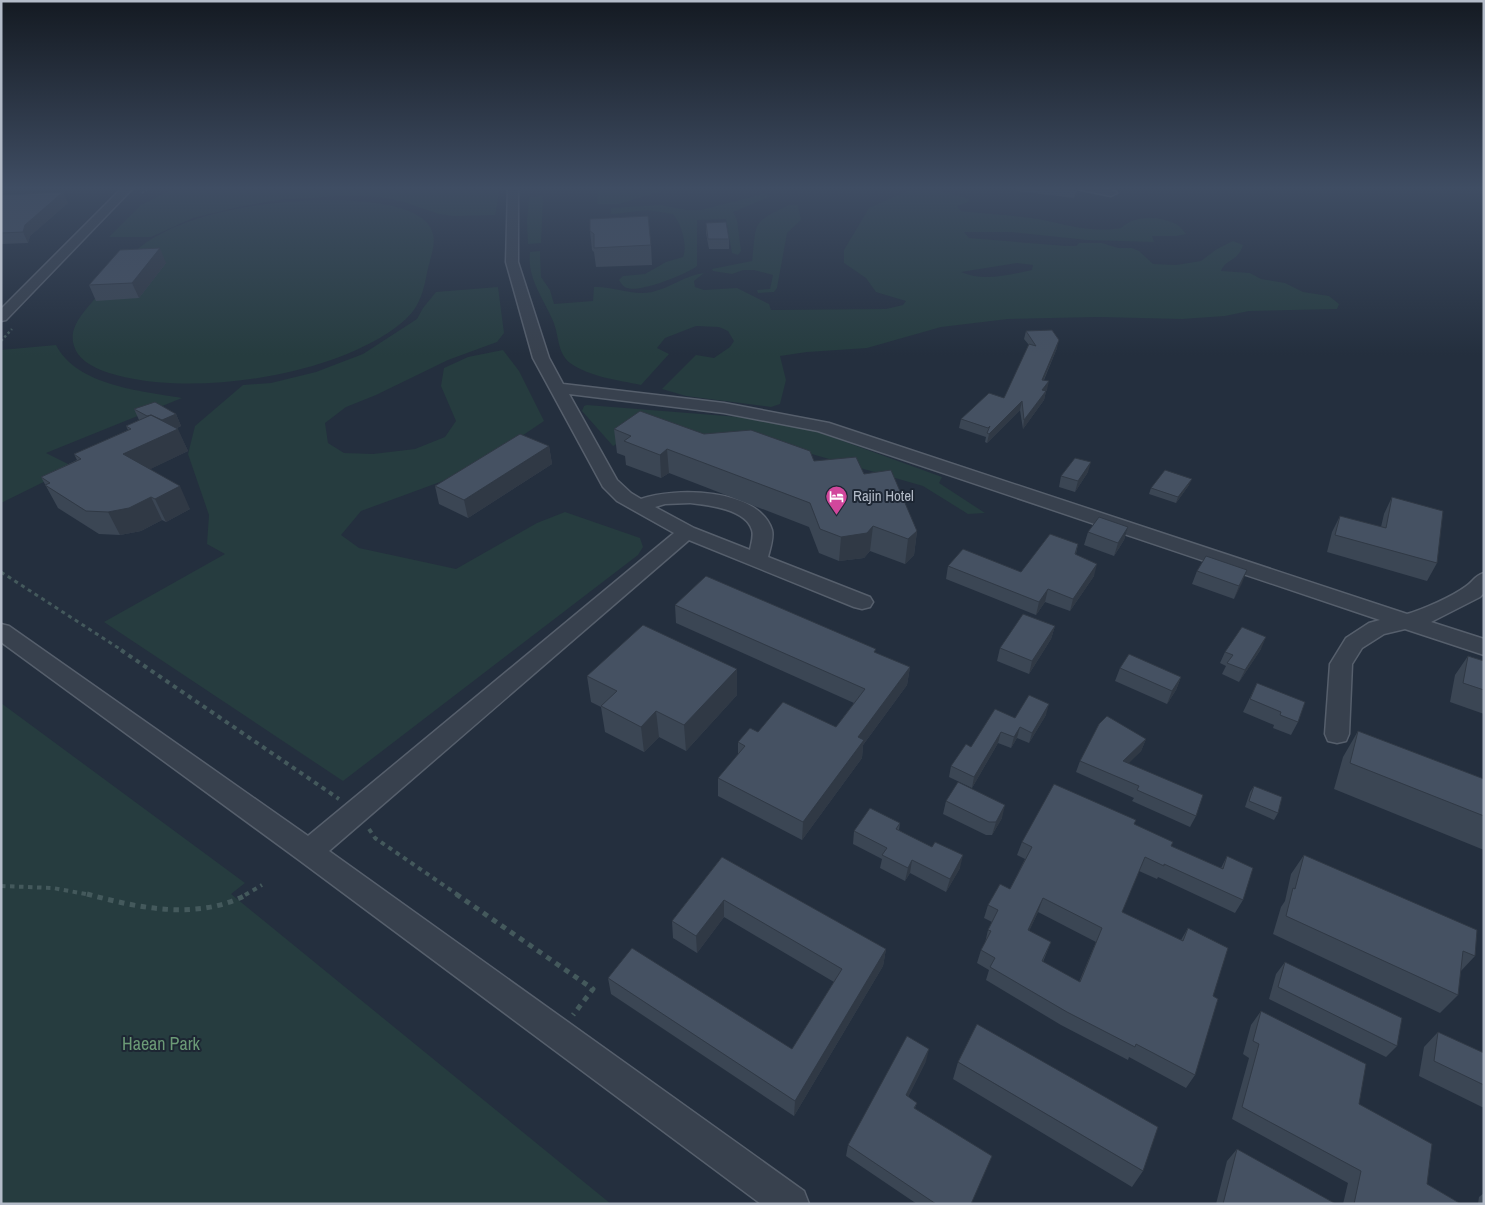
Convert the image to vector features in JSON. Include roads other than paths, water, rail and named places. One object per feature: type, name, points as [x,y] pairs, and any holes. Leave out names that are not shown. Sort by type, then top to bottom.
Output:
[{"type":"street","points":[[1,316],[73,243]]},
{"type":"street","points":[[513,243],[512,262],[541,358],[609,483],[624,497],[687,532],[862,602]]},
{"type":"street","points":[[557,388],[731,408],[779,416],[823,427],[1484,647]]},
{"type":"street","points":[[640,506],[664,498],[693,497],[720,501],[743,510],[755,517],[762,530],[757,560]]},
{"type":"street","points":[[309,852],[687,532]]},
{"type":"street","points":[[1337,734],[1342,664],[1354,643],[1377,628],[1423,617],[1473,592],[1484,580]]},
{"type":"street","points":[[1,631],[309,852],[791,1204]]},
{"type":"place","name":"Rajin Hotel","points":[[837,515]]},
{"type":"park label","name":"Haean Park","points":[[161,1044]]}]
